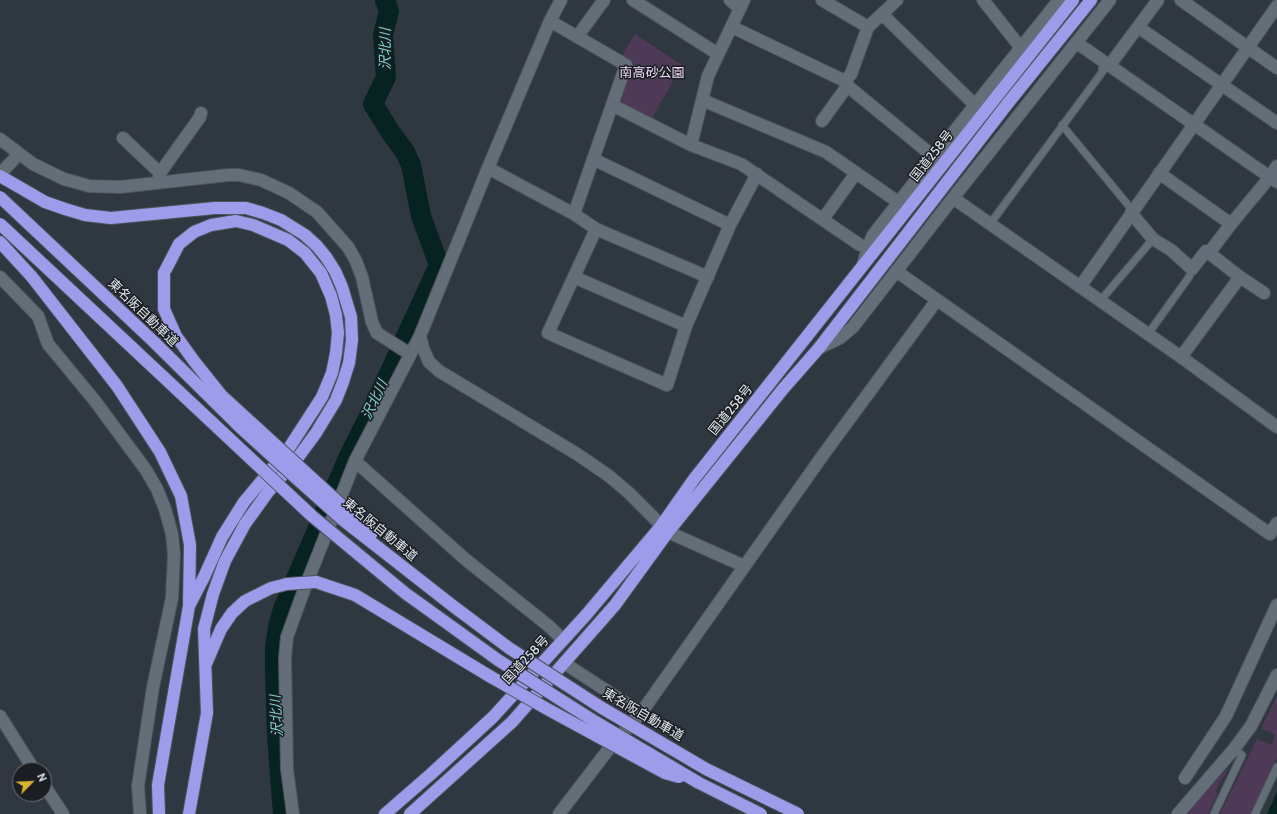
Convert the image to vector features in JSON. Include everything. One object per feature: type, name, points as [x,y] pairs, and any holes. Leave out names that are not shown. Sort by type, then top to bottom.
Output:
[{"type":"highway","name":"国道258号","points":[[410,814],[512,722],[615,605],[665,529],[694,479],[1073,0]]},
{"type":"highway","name":"国道258号","points":[[385,814],[493,717],[665,529],[819,348],[1008,103],[1089,2]]},
{"type":"highway","points":[[0,175],[45,202],[65,210],[85,215],[111,218],[215,208],[246,208],[263,213],[281,220],[305,235],[329,262],[342,287],[351,318],[352,340],[349,363],[336,400],[299,456],[268,492],[245,524],[225,561],[213,594],[204,629],[207,713],[189,814]]},
{"type":"highway","name":"東名阪自動車道","points":[[0,197],[148,337],[240,427],[343,520],[509,648],[602,708],[706,769],[798,814]]},
{"type":"highway","points":[[189,606],[222,537],[244,502],[289,448],[322,397],[332,374],[338,333],[336,315],[331,296],[321,273],[305,253],[288,240],[253,225],[236,221],[211,225],[194,232],[179,244],[164,273],[164,309],[176,336],[222,396],[373,535],[389,555]]},
{"type":"highway","points":[[0,224],[306,511],[405,593],[505,664],[594,721],[699,783],[761,814]]},
{"type":"highway","points":[[0,242],[32,277],[117,386],[160,452],[181,496],[190,545],[189,606],[158,785],[159,814]]},
{"type":"highway","points":[[205,667],[221,629],[232,613],[245,601],[271,588],[287,584],[316,582],[355,595],[491,677],[665,773],[699,783]]},
{"type":"street","points":[[293,814],[287,769],[285,658],[287,637],[355,461],[408,353],[420,336],[488,168],[550,21],[561,0]]},
{"type":"street","points":[[577,37],[604,0]]},
{"type":"street","points":[[633,0],[718,54]]},
{"type":"street","points":[[822,0],[868,28]]},
{"type":"street","points":[[822,121],[851,74],[868,28],[897,0]]},
{"type":"street","points":[[983,0],[1021,48]]},
{"type":"street","points":[[819,348],[840,338],[853,326],[1110,0]]},
{"type":"street","points":[[1107,64],[1158,0]]},
{"type":"street","points":[[1181,0],[1277,68]]},
{"type":"street","points":[[863,265],[873,235],[1057,1]]},
{"type":"street","points":[[691,145],[708,76],[732,27],[738,3]]},
{"type":"street","points":[[1080,286],[1277,6]]},
{"type":"street","points":[[882,14],[975,105]]},
{"type":"street","points":[[550,21],[626,65],[574,214]]},
{"type":"street","points":[[732,27],[846,83],[934,157]]},
{"type":"street","points":[[1138,27],[1277,124]]},
{"type":"street","points":[[1077,43],[1193,124],[1270,181]]},
{"type":"street","points":[[702,100],[826,152],[898,202]]},
{"type":"street","points":[[612,105],[691,145],[741,164],[860,245],[868,248]]},
{"type":"street","points":[[159,178],[200,117],[201,113]]},
{"type":"street","points":[[123,138],[159,178]]},
{"type":"street","points":[[0,139],[33,164],[58,177],[89,186],[120,187],[159,178],[239,174],[261,180],[302,201],[317,212],[348,247],[356,261],[362,277],[374,328],[377,333],[408,353]]},
{"type":"street","points":[[0,175],[18,154]]},
{"type":"street","points":[[593,159],[730,226]]},
{"type":"street","points":[[1209,253],[1231,224],[1270,181],[1277,166]]},
{"type":"street","points":[[488,168],[574,214],[596,229],[708,277]]},
{"type":"street","points":[[822,219],[856,173]]},
{"type":"street","points":[[1159,173],[1231,224]]},
{"type":"street","points":[[596,229],[548,333],[667,385],[686,326],[730,226],[756,174]]},
{"type":"street","points":[[953,198],[1181,357],[1277,427]]},
{"type":"street","points":[[1132,212],[1153,239],[1171,250],[1192,269],[1206,251],[1264,293]]},
{"type":"street","points":[[896,271],[1270,534],[1277,523]]},
{"type":"street","points":[[574,276],[686,326]]},
{"type":"street","points":[[0,277],[38,316],[48,344],[95,401],[146,470],[157,489],[165,509],[172,534],[174,554],[172,598],[153,687],[138,786],[140,814]]},
{"type":"street","points":[[1181,357],[1240,277]]},
{"type":"street","points":[[559,814],[608,750],[641,713],[823,455],[937,300]]},
{"type":"street","points":[[420,336],[429,362],[439,371],[577,454],[609,476],[629,493],[665,529],[744,566]]},
{"type":"street","points":[[355,461],[465,559],[550,627],[563,640]]},
{"type":"street","points":[[1185,778],[1226,716],[1277,605]]},
{"type":"street","points":[[564,663],[641,713]]},
{"type":"street","points":[[1178,814],[1234,749],[1258,716],[1277,675]]},
{"type":"street","points":[[0,716],[29,762]]},
{"type":"street","points":[[52,798],[62,814]]},
{"type":"lane","points":[[990,224],[1107,64]]},
{"type":"lane","points":[[1062,125],[1132,212]]},
{"type":"lane","points":[[1100,301],[1153,239]]},
{"type":"lane","points":[[1148,334],[1189,277],[1192,269]]},
{"type":"lane","points":[[1214,814],[1242,755],[1234,749]]},
{"type":"lane","points":[[1255,814],[1277,767]]},
{"type":"green space","name":"南高砂公園","points":[[635,34],[682,65],[651,120],[625,107],[620,98],[633,62],[622,56]]},
{"type":"green space","points":[[1277,696],[1277,758],[1251,814],[1220,814],[1257,739],[1271,745],[1275,735],[1261,728]]},
{"type":"green space","points":[[1226,770],[1228,770],[1215,791],[1218,793],[1208,814],[1187,814],[1204,793]]},
{"type":"shaded area","points":[[1277,792],[1277,814],[1267,814]]},
{"type":"waterway","name":"沢北川","points":[[283,814],[277,735],[275,672],[275,648],[278,627],[283,609],[349,456],[376,402],[439,265],[421,216],[411,165],[405,152],[373,104],[386,77],[383,35],[389,11],[385,0]]}]
